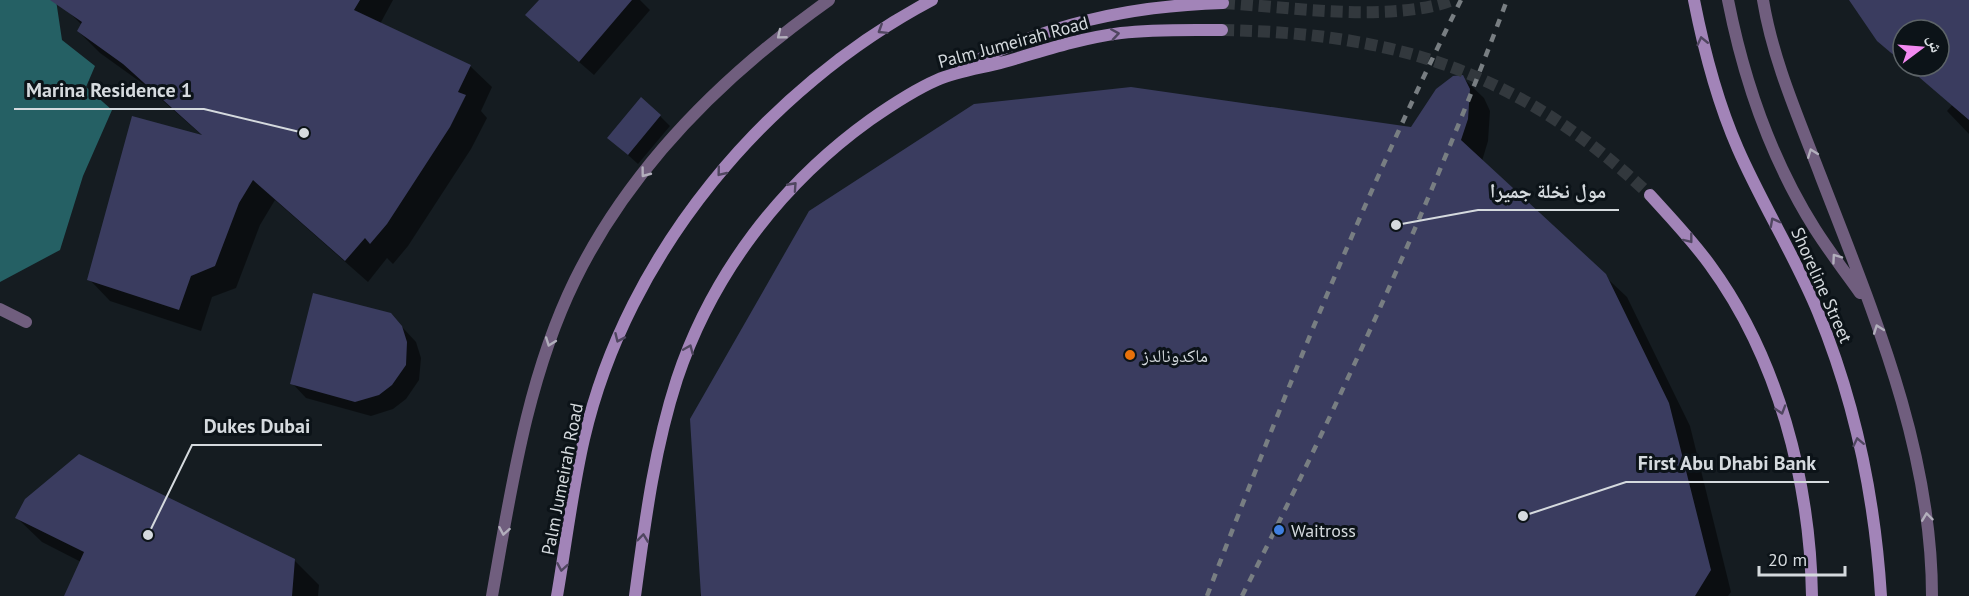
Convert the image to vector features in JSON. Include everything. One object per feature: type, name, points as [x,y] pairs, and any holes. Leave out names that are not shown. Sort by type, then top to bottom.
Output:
[{"type":"main road","name":"Palm Jumeirah Road","points":[[557,596],[584,439],[598,391],[629,316],[663,254],[721,171],[791,99],[870,37],[933,0]]},
{"type":"main road","name":"Shoreline Street","points":[[1694,0],[1702,43],[1737,147],[1800,273],[1840,373],[1857,436],[1870,499],[1878,550],[1881,596]]},
{"type":"main road","points":[[937,80],[1004,47],[1075,21],[1149,8],[1223,3]]},
{"type":"main road","name":"Palm Jumeirah Road","points":[[635,596],[650,485],[662,430],[678,377],[699,324],[725,275],[758,226],[805,174],[839,142],[887,108],[937,80],[1112,35],[1172,30],[1222,30]]},
{"type":"main road","points":[[1650,195],[1711,266],[1757,346],[1774,389],[1799,476],[1807,521],[1812,596]]},
{"type":"street","points":[[492,596],[534,391],[575,281],[625,198],[686,123],[755,56],[829,0]]},
{"type":"street","points":[[1728,0],[1750,88],[1768,136],[1815,229],[1869,306]]},
{"type":"street","points":[[1763,0],[1775,52],[1905,410],[1918,463],[1927,518],[1932,596]]},
{"type":"street","points":[[0,309],[26,322]]},
{"type":"water","points":[[0,0],[56,0],[62,40],[95,66],[86,87],[112,110],[83,176],[60,250],[0,282]]},
{"type":"building","points":[[50,0],[360,0],[354,10],[471,65],[458,92],[466,95],[450,127],[387,224],[370,244],[365,238],[345,261],[253,180],[239,203],[215,266],[191,276],[179,310],[87,280],[132,116],[202,135],[123,64],[77,31],[82,22]]},
{"type":"building","points":[[539,0],[632,0],[579,62],[525,15]]},
{"type":"building","points":[[1849,0],[1969,0],[1969,120],[1920,78],[1951,78],[1951,18],[1891,18],[1891,53],[1877,41]]},
{"type":"building","points":[[1463,75],[1470,89],[1468,119],[1461,140],[1606,274],[1669,403],[1711,570],[1695,596],[701,596],[690,419],[809,211],[974,104],[1131,87],[1411,127],[1436,89],[1453,76]]},
{"type":"building","points":[[641,97],[661,115],[628,155],[607,138]]},
{"type":"building","points":[[313,293],[391,313],[402,326],[407,342],[406,365],[392,385],[379,395],[355,402],[290,384]]},
{"type":"building","points":[[79,454],[295,559],[292,596],[64,596],[84,552],[15,518],[25,499]]},
{"type":"tunnel","points":[[1223,3],[1340,12],[1371,12],[1401,11],[1453,0]]},
{"type":"tunnel","points":[[1222,30],[1286,33],[1345,40],[1401,51],[1454,68],[1504,90],[1553,118],[1602,153],[1650,195]]},
{"type":"railway","points":[[1207,596],[1327,295],[1392,146],[1461,0]]},
{"type":"railway","points":[[1242,596],[1383,302],[1447,152],[1507,0]]},
{"type":"place","name":"Marina Residence 1","points":[[304,133]]},
{"type":"place","name":"مول نخلة جميرا","points":[[1396,225]]},
{"type":"place","name":"ماكدونالدز","points":[[1130,355]]},
{"type":"place","name":"First Abu Dhabi Bank","points":[[1523,516]]},
{"type":"place","name":"Waitross","points":[[1279,530]]},
{"type":"place","name":"Dukes Dubai","points":[[148,535]]}]
